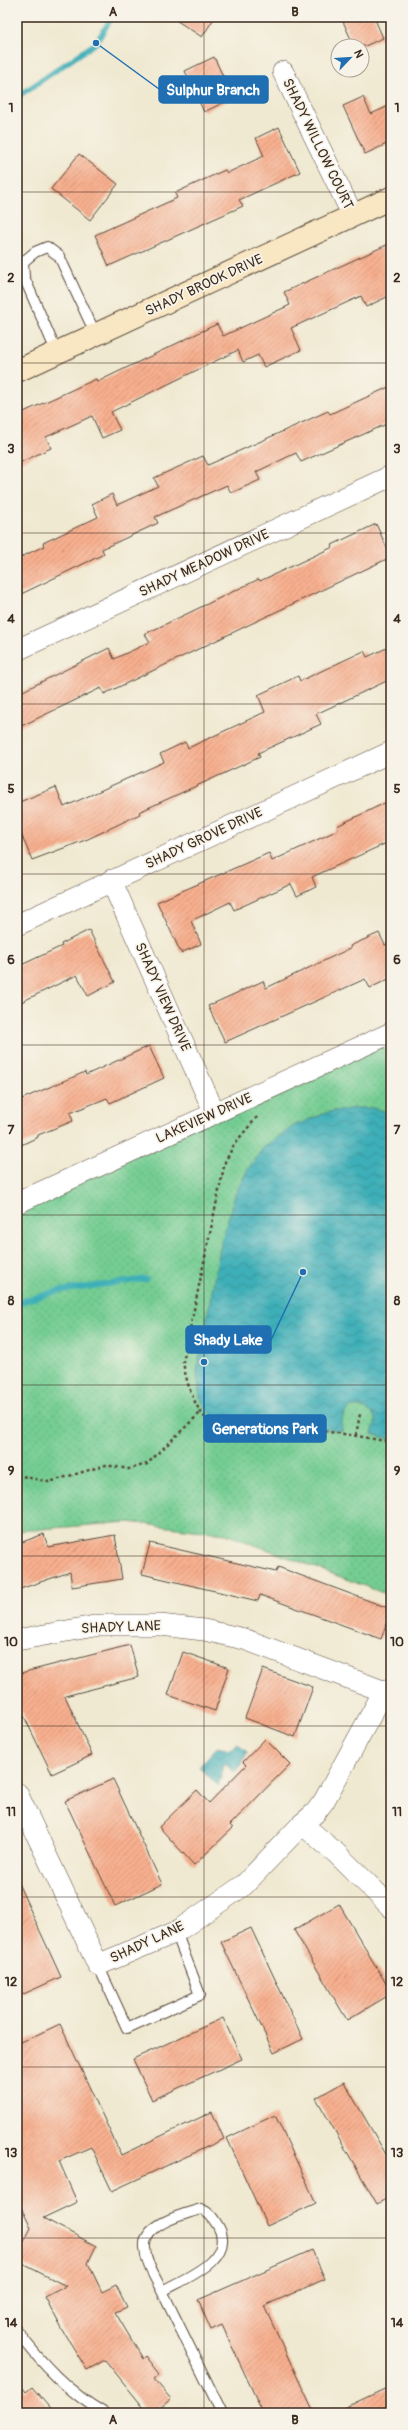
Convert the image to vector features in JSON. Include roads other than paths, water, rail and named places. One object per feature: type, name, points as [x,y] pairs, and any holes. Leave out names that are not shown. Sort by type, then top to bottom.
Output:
[{"type":"street","name":"SHADY WILLOW COURT","points":[[283,72],[353,216]]},
{"type":"street","name":"SHADY BROOK DRIVE","points":[[17,371],[391,198]]},
{"type":"street","name":"SHADY MEADOW DRIVE","points":[[17,650],[391,476]]},
{"type":"street","name":"SHADY GROVE DRIVE","points":[[17,925],[111,880],[391,752]]},
{"type":"street","name":"SHADY VIEW DRIVE","points":[[111,880],[215,1114]]},
{"type":"street","name":"LAKEVIEW DRIVE","points":[[17,1203],[391,1033]]},
{"type":"street","name":"SHADY LANE","points":[[17,1640],[100,1625],[160,1625],[184,1627],[244,1639],[387,1693],[324,1801],[315,1813],[302,1824],[244,1885],[176,1932],[98,1965],[17,1793]]},
{"type":"street","points":[[302,1824],[336,1854],[391,1907]]},
{"type":"lane","points":[[56,353],[24,277],[24,262],[35,252],[47,247],[59,256],[96,335]]},
{"type":"lane","points":[[98,1965],[127,2028],[200,1995],[176,1932]]},
{"type":"lane","points":[[162,2291],[197,2272],[216,2257],[222,2238],[209,2212],[201,2209],[174,2216],[158,2225],[146,2239],[144,2247],[148,2264],[222,2413]]},
{"type":"lane","points":[[17,2331],[45,2367],[69,2390],[104,2413]]},
{"type":"water","points":[[357,1108],[373,1108],[391,1113],[391,1439],[372,1434],[376,1421],[373,1414],[360,1407],[350,1408],[346,1412],[343,1417],[342,1431],[297,1424],[239,1425],[220,1422],[209,1412],[200,1398],[197,1371],[221,1243],[235,1195],[248,1169],[264,1147],[295,1125],[329,1112]]},
{"type":"water","points":[[238,1743],[247,1752],[241,1766],[234,1772],[225,1763],[218,1786],[199,1767],[217,1747],[230,1750]]},
{"type":"waterway","points":[[17,97],[96,43],[112,17]]},
{"type":"waterway","points":[[17,1303],[58,1291],[146,1279]]},
{"type":"place","name":"Sulphur Branch","points":[[96,43]]},
{"type":"place","name":"Shady Lake","points":[[303,1272]]},
{"type":"place","name":"Generations Park","points":[[204,1362]]}]
